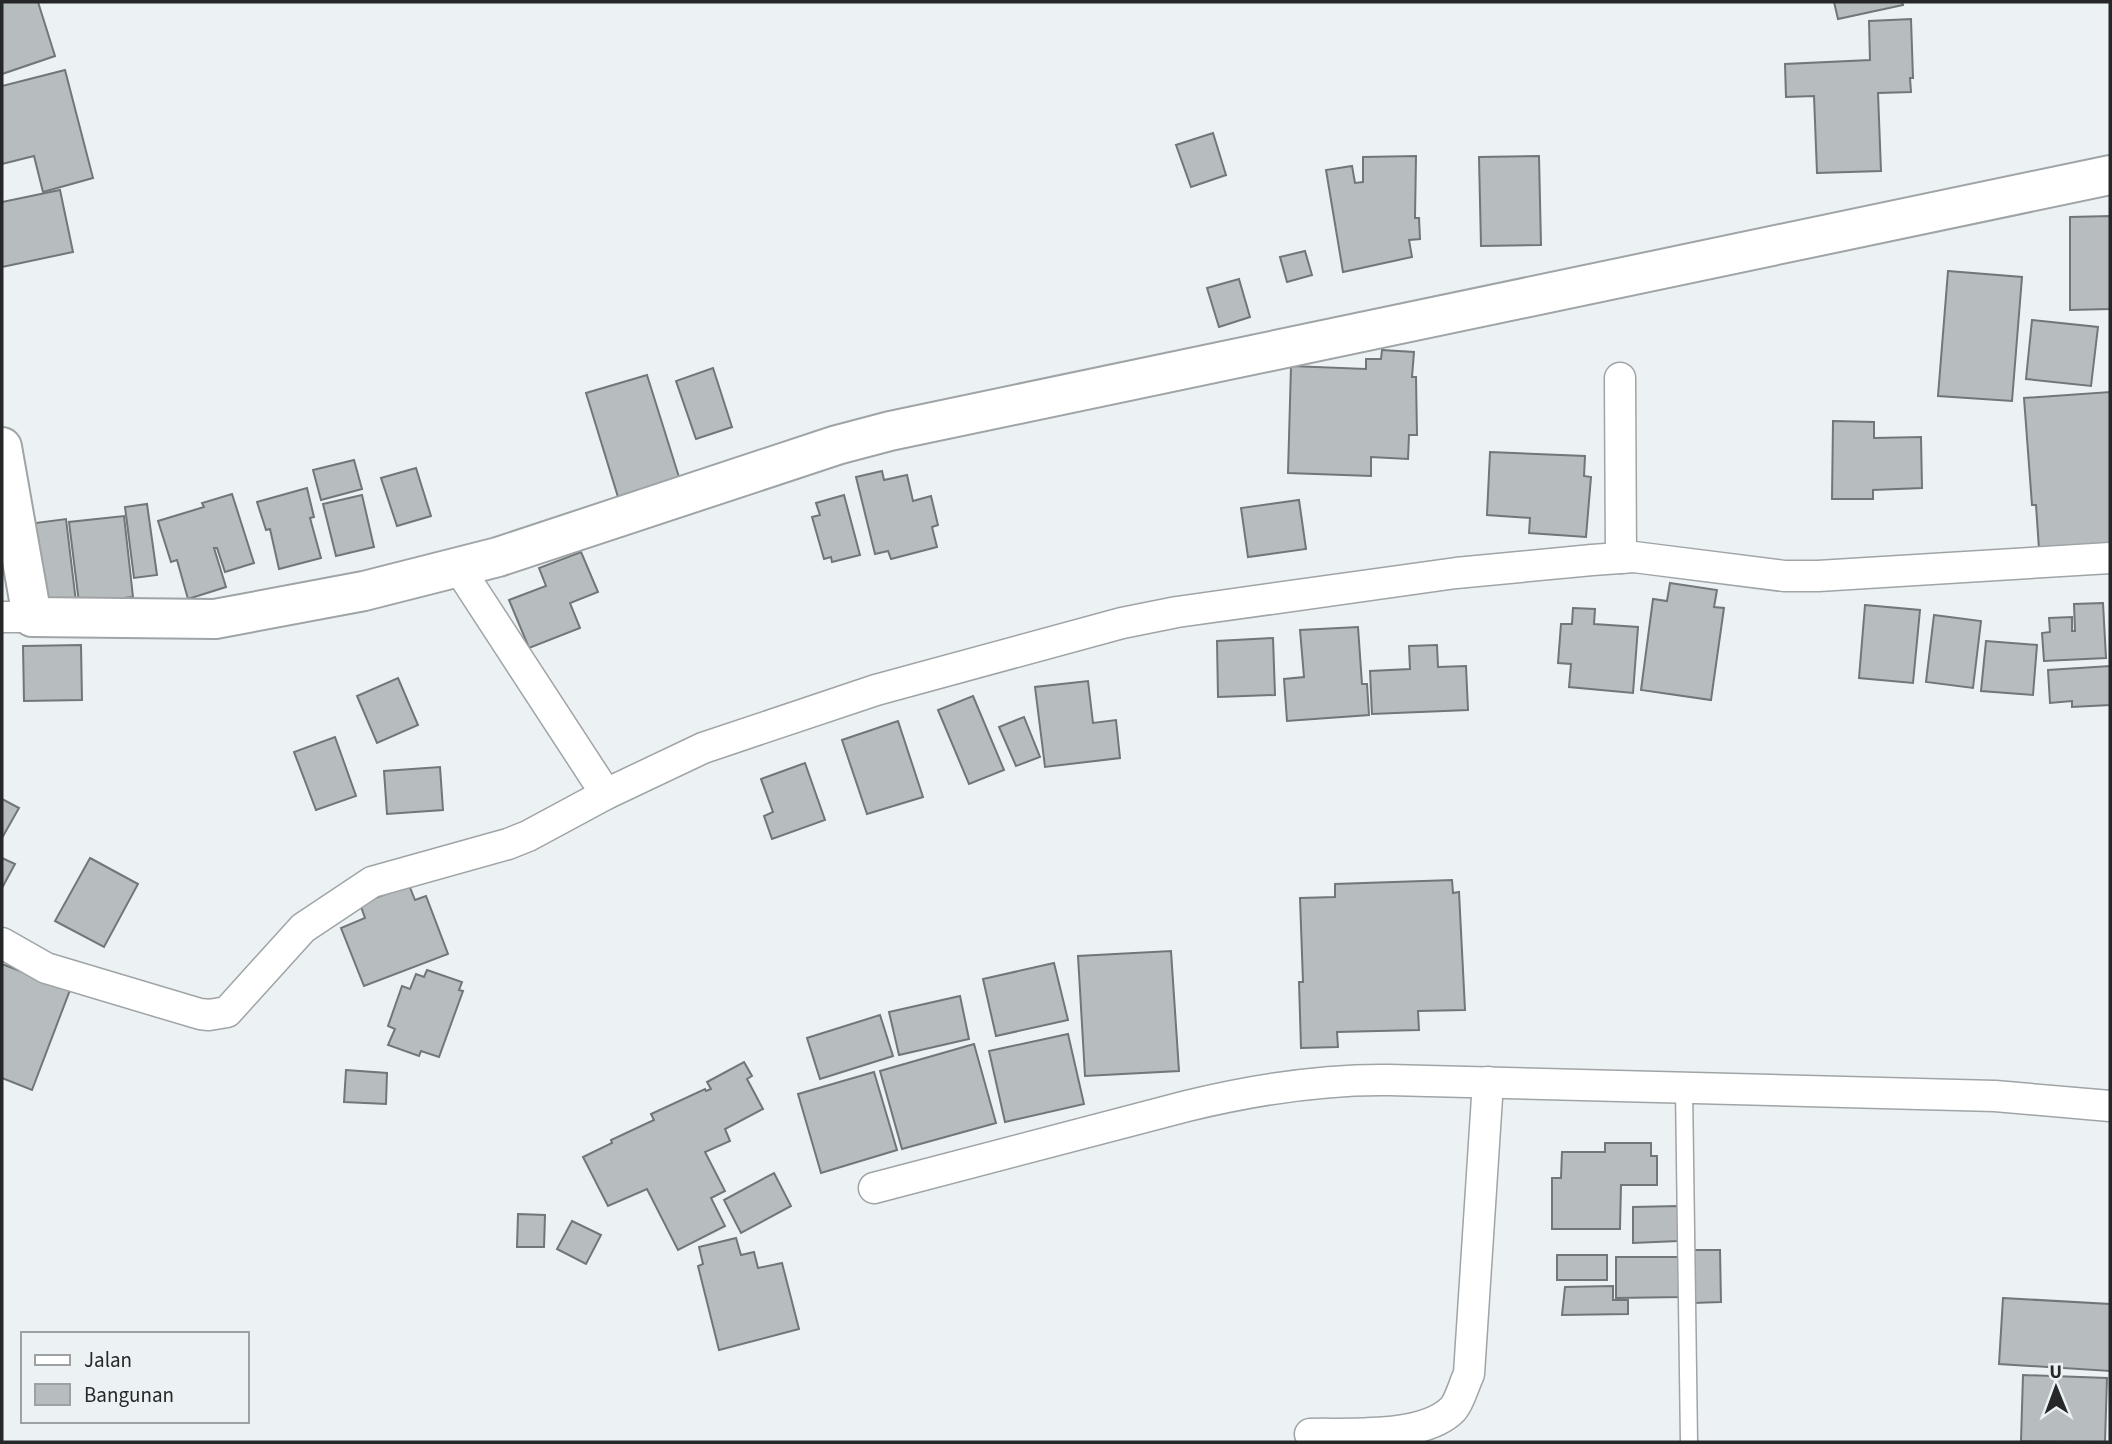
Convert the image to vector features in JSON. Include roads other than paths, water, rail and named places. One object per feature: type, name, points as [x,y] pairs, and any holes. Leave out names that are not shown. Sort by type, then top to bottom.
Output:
[{"type":"street","points":[[2,447],[17,617],[215,619],[364,591],[498,557],[837,445],[890,431],[2110,175]]},
{"type":"street","points":[[1620,378],[1621,558]]},
{"type":"street","points":[[2,943],[46,968],[200,1014],[220,1014],[227,1012],[303,928],[372,881],[508,844],[703,748],[876,690],[1122,623],[1177,612],[1456,573],[1621,558],[1662,560],[1784,576],[2110,558]]},
{"type":"street","points":[[458,567],[606,794]]},
{"type":"street","points":[[874,1188],[1231,1095],[1306,1083],[1364,1080],[1488,1082],[1995,1096],[2110,1106]]},
{"type":"street","points":[[1310,1434],[1386,1433],[1427,1425],[1453,1408],[1469,1374],[1488,1082]]},
{"type":"lane","points":[[1684,1089],[1689,1442]]}]
